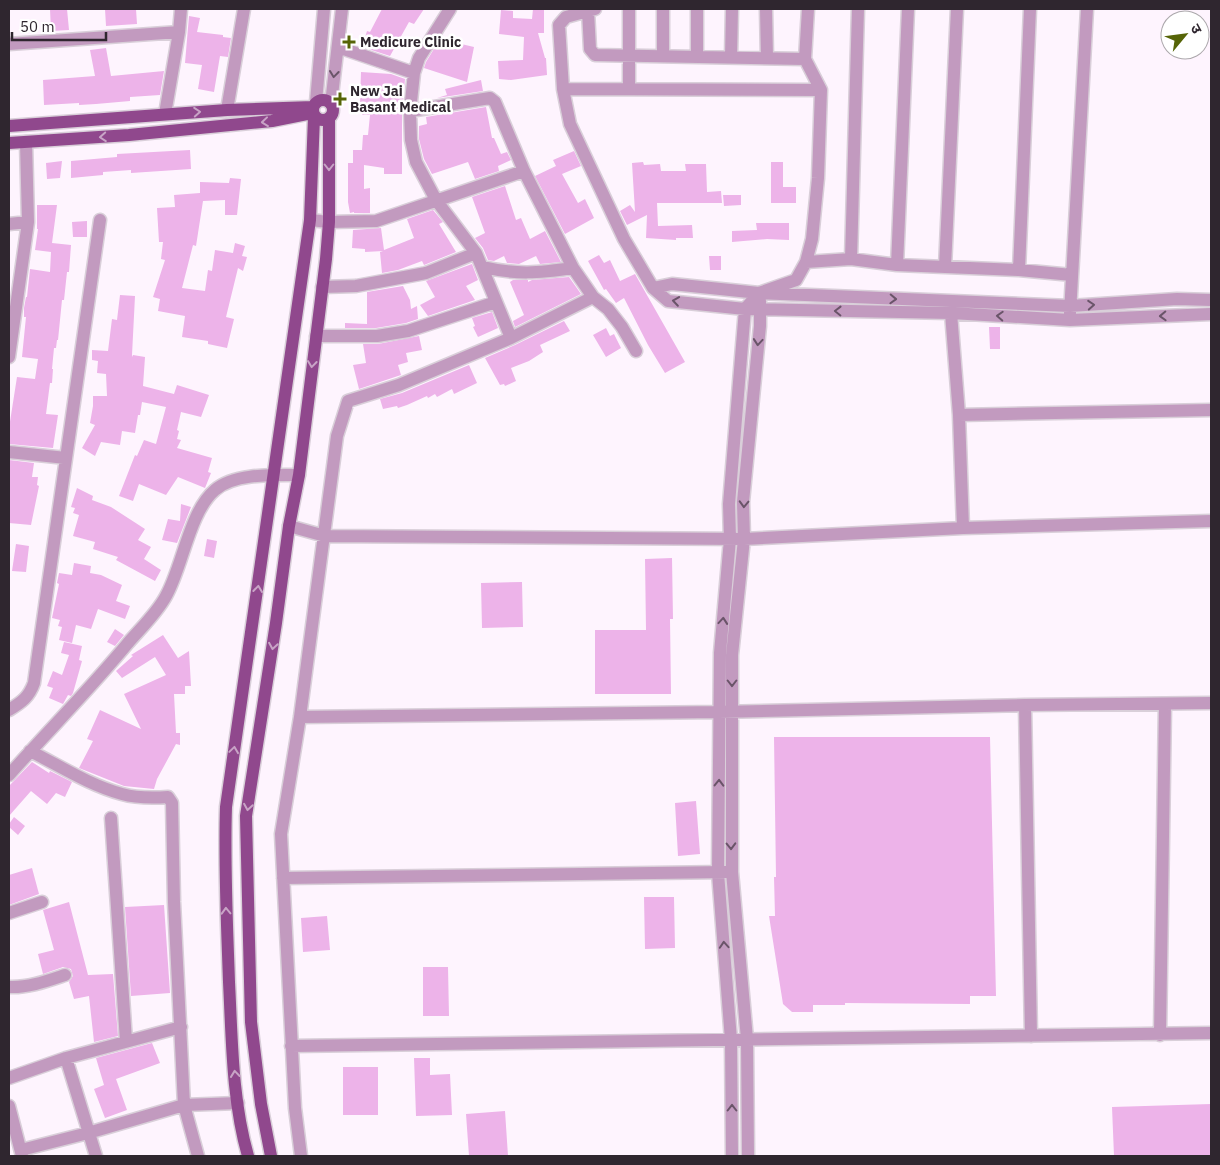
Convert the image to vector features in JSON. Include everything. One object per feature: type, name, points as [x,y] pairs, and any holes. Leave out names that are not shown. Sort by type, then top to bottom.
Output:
[{"type":"main road","points":[[248,1156],[242,1136],[232,1052],[224,858],[226,807],[254,622],[272,474],[310,220],[314,110],[321,100],[326,100],[333,108],[329,119],[329,222],[322,287],[299,475],[289,526],[246,816],[251,1022],[260,1104],[271,1156]]},
{"type":"main road","points":[[9,126],[227,110],[314,110]]},
{"type":"main road","points":[[314,110],[319,120],[329,119]]},
{"type":"main road","points":[[9,143],[129,135],[272,121],[314,110]]},
{"type":"street","points":[[164,114],[179,32],[181,9]]},
{"type":"street","points":[[227,110],[244,9]]},
{"type":"street","points":[[314,110],[324,9]]},
{"type":"street","points":[[330,104],[342,9]]},
{"type":"street","points":[[450,9],[419,58],[414,73],[410,111],[411,140],[416,162],[436,200],[476,253],[511,338]]},
{"type":"street","points":[[629,9],[629,89]]},
{"type":"street","points":[[663,9],[663,56]]},
{"type":"street","points":[[697,9],[697,56]]},
{"type":"street","points":[[731,57],[732,9]]},
{"type":"street","points":[[766,9],[767,58]]},
{"type":"street","points":[[748,1156],[747,1039],[732,872],[725,712],[720,653],[730,540],[729,504],[745,309],[759,293],[796,280],[806,262],[812,239],[818,178],[821,90],[805,58],[808,9]]},
{"type":"street","points":[[851,258],[858,9]]},
{"type":"street","points":[[897,265],[908,9]]},
{"type":"street","points":[[945,267],[957,9]]},
{"type":"street","points":[[1019,270],[1030,9]]},
{"type":"street","points":[[1070,320],[1087,9]]},
{"type":"street","points":[[805,58],[596,56],[590,49],[591,10],[566,17],[559,25],[563,90],[570,124],[624,239],[653,288],[668,300],[745,309],[951,313],[1070,320],[1211,314]]},
{"type":"street","points":[[9,44],[179,32]]},
{"type":"street","points":[[338,47],[414,73]]},
{"type":"street","points":[[563,90],[821,90]]},
{"type":"street","points":[[410,111],[490,98],[495,102],[524,171],[572,268],[593,297],[608,309],[622,327],[636,351]]},
{"type":"street","points":[[9,357],[13,300],[28,222],[26,142]]},
{"type":"street","points":[[310,220],[329,222],[376,221],[524,171]]},
{"type":"street","points":[[9,710],[24,701],[34,683],[100,220]]},
{"type":"street","points":[[9,224],[28,222]]},
{"type":"street","points":[[322,287],[356,286],[399,279],[426,273],[476,253]]},
{"type":"street","points":[[806,262],[851,258],[897,265],[1019,270],[1072,275]]},
{"type":"street","points":[[483,267],[504,272],[538,273],[572,268]]},
{"type":"street","points":[[653,288],[672,284],[759,293],[1070,306],[1177,299],[1211,300]]},
{"type":"street","points":[[732,1156],[731,1040],[718,873],[725,712],[744,539],[743,502],[760,309],[759,293]]},
{"type":"street","points":[[302,1156],[295,1108],[281,834],[300,717],[337,436],[348,401],[399,385],[511,338],[593,297]]},
{"type":"street","points":[[316,336],[377,336],[408,331],[496,302]]},
{"type":"street","points":[[951,313],[959,415],[963,528]]},
{"type":"street","points":[[959,415],[1211,410]]},
{"type":"street","points":[[9,452],[66,458]]},
{"type":"street","points":[[9,775],[90,688],[166,596],[194,524],[206,499],[228,481],[272,474],[299,475]]},
{"type":"street","points":[[289,526],[325,536],[730,540],[963,528],[1211,522]]},
{"type":"street","points":[[300,717],[725,712],[1211,703]]},
{"type":"street","points":[[1160,1035],[1165,704]]},
{"type":"street","points":[[1025,705],[1031,1036]]},
{"type":"street","points":[[30,751],[99,786],[123,795],[155,798],[168,797],[172,803],[174,902],[184,1105],[198,1156]]},
{"type":"street","points":[[110,818],[126,1041]]},
{"type":"street","points":[[284,878],[732,872]]},
{"type":"street","points":[[9,913],[42,902]]},
{"type":"street","points":[[9,987],[46,982],[64,974]]},
{"type":"street","points":[[9,1078],[66,1058],[181,1027]]},
{"type":"street","points":[[291,1046],[1211,1033]]},
{"type":"street","points":[[66,1058],[96,1156]]},
{"type":"street","points":[[9,1106],[22,1153],[184,1105],[238,1103]]},
{"type":"building","points":[[50,9],[67,9],[69,30],[51,31]]},
{"type":"building","points":[[105,9],[136,9],[137,24],[106,26]]},
{"type":"building","points":[[382,9],[424,9],[414,24],[409,22],[390,56],[362,47],[367,31],[370,32]]},
{"type":"building","points":[[533,9],[544,9],[544,33],[538,33],[546,58],[547,75],[511,80],[499,79],[498,61],[523,60],[524,37],[499,34],[501,10],[513,11],[513,18],[532,19]]},
{"type":"building","points":[[189,16],[200,18],[197,32],[223,35],[223,37],[231,38],[228,57],[220,56],[214,92],[198,89],[202,65],[185,63]]},
{"type":"building","points":[[440,39],[474,47],[467,82],[424,68]]},
{"type":"building","points":[[106,48],[111,76],[164,71],[160,95],[130,97],[130,101],[96,104],[44,105],[43,80],[95,76],[90,50]]},
{"type":"building","points":[[361,72],[391,74],[405,79],[402,111],[402,174],[384,174],[384,168],[364,165],[364,189],[370,188],[370,213],[350,213],[348,202],[348,163],[353,163],[353,150],[362,150],[363,135],[368,135],[370,115],[362,115],[362,105],[360,105]]},
{"type":"building","points":[[481,80],[483,91],[437,98],[447,95],[445,89]]},
{"type":"building","points":[[486,107],[492,138],[494,138],[501,154],[507,152],[511,160],[498,166],[499,171],[475,179],[468,162],[432,174],[424,159],[419,139],[419,126],[427,124],[426,117]]},
{"type":"building","points":[[190,150],[191,169],[131,173],[131,170],[103,172],[103,175],[71,178],[71,161],[117,157],[117,154]]},
{"type":"building","points":[[574,151],[581,166],[562,174],[578,203],[585,199],[594,218],[565,234],[535,176],[556,166],[553,160]]},
{"type":"building","points":[[62,161],[60,178],[47,179],[46,163]]},
{"type":"building","points":[[643,162],[644,165],[660,164],[661,171],[686,171],[685,164],[706,164],[707,192],[721,191],[722,203],[657,203],[658,226],[692,225],[693,238],[676,238],[676,240],[646,238],[647,215],[627,225],[620,211],[630,205],[635,212],[632,163]]},
{"type":"building","points":[[771,162],[783,162],[783,187],[796,187],[796,203],[771,203]]},
{"type":"building","points":[[230,178],[241,179],[237,215],[225,215],[225,200],[203,201],[196,246],[193,245],[182,288],[205,291],[208,270],[212,271],[215,250],[233,253],[235,243],[245,246],[242,256],[247,257],[243,271],[238,268],[226,317],[234,319],[227,348],[208,344],[208,341],[182,337],[185,316],[158,311],[160,299],[153,297],[165,260],[161,259],[163,242],[159,242],[157,208],[175,207],[174,195],[200,193],[200,182],[229,183]]},
{"type":"building","points":[[505,186],[516,220],[521,218],[530,239],[545,231],[561,262],[540,264],[536,256],[519,264],[507,263],[504,256],[494,261],[488,260],[483,248],[475,238],[485,233],[472,197]]},
{"type":"building","points":[[723,195],[741,195],[741,205],[724,206]]},
{"type":"building","points":[[37,205],[57,205],[52,243],[71,245],[69,272],[67,272],[64,300],[62,300],[58,340],[56,348],[54,348],[52,383],[50,383],[46,414],[58,415],[53,448],[9,444],[9,428],[17,377],[35,379],[38,359],[22,357],[26,317],[24,317],[24,308],[30,269],[50,272],[51,252],[35,250],[38,229]]},
{"type":"building","points":[[433,210],[443,222],[439,224],[456,252],[424,265],[422,261],[398,270],[382,273],[380,252],[383,251],[365,252],[365,249],[352,248],[353,230],[381,228],[384,250],[414,238],[407,219]]},
{"type":"building","points":[[87,221],[87,237],[73,237],[72,222]]},
{"type":"building","points":[[756,223],[789,223],[789,240],[767,239],[732,242],[732,231],[757,230]]},
{"type":"building","points":[[599,255],[604,263],[610,260],[620,281],[635,274],[685,362],[665,373],[624,298],[616,303],[606,289],[604,290],[588,261]]},
{"type":"building","points":[[709,256],[721,256],[721,270],[710,270]]},
{"type":"building","points":[[472,264],[478,280],[466,286],[475,300],[428,316],[420,305],[435,297],[426,281]]},
{"type":"building","points":[[569,277],[581,294],[515,327],[513,321],[524,315],[510,282],[513,280],[528,280],[528,282],[532,280]]},
{"type":"building","points":[[403,286],[410,300],[411,309],[417,306],[418,319],[376,328],[345,328],[345,323],[367,324],[367,292]]},
{"type":"building","points":[[120,295],[135,296],[132,355],[133,357],[133,355],[145,357],[143,386],[174,394],[177,385],[209,395],[201,417],[181,412],[177,430],[179,431],[177,439],[181,440],[177,448],[212,458],[208,472],[211,473],[205,488],[178,477],[166,495],[139,484],[133,501],[119,496],[135,455],[137,456],[144,440],[156,444],[166,407],[142,402],[135,433],[122,431],[120,445],[101,442],[95,456],[82,448],[95,425],[90,423],[93,396],[107,396],[106,374],[97,373],[98,361],[92,360],[92,350],[108,351],[112,319],[117,320]]},
{"type":"building","points":[[492,312],[498,328],[478,337],[473,327],[475,326],[472,318]]},
{"type":"building","points":[[564,321],[570,331],[540,345],[543,352],[529,361],[511,368],[516,381],[505,386],[504,384],[500,385],[485,358]]},
{"type":"building","points":[[989,327],[1000,327],[1000,349],[990,349]]},
{"type":"building","points":[[606,328],[610,336],[614,334],[621,348],[606,357],[593,335]]},
{"type":"building","points":[[419,336],[422,350],[406,353],[408,362],[398,365],[401,375],[359,389],[353,365],[366,363],[363,344],[378,344]]},
{"type":"building","points":[[469,365],[477,383],[454,394],[452,389],[437,397],[435,394],[398,408],[397,406],[383,409],[380,399],[402,393]]},
{"type":"building","points":[[9,460],[34,463],[32,477],[38,477],[37,485],[39,486],[31,525],[9,523]]},
{"type":"building","points":[[77,488],[93,496],[92,500],[111,507],[145,529],[138,540],[151,547],[144,559],[161,570],[155,581],[116,560],[118,557],[93,549],[95,542],[73,536],[79,515],[73,513],[75,508],[71,507]]},
{"type":"building","points":[[181,504],[191,507],[177,543],[162,540],[168,519],[180,521]]},
{"type":"building","points":[[207,539],[217,541],[214,558],[204,556]]},
{"type":"building","points":[[16,544],[29,546],[26,572],[12,571]]},
{"type":"building","points":[[672,558],[673,619],[670,619],[671,694],[595,694],[595,630],[646,630],[645,559]]},
{"type":"building","points":[[74,563],[91,566],[90,573],[101,575],[122,585],[116,601],[130,606],[125,619],[98,609],[91,629],[76,625],[72,643],[59,640],[62,627],[58,626],[60,620],[52,618],[59,584],[57,583],[59,573],[72,575]]},
{"type":"building","points":[[522,582],[523,627],[482,628],[481,583]]},
{"type":"building","points":[[115,629],[124,635],[115,646],[107,642]]},
{"type":"building","points":[[163,635],[178,658],[189,651],[191,686],[185,686],[185,694],[174,694],[176,733],[180,733],[180,745],[176,744],[157,779],[154,789],[124,786],[79,768],[93,741],[87,739],[100,710],[141,729],[124,694],[166,675],[155,657],[122,678],[116,671],[133,656],[131,655]]},
{"type":"building","points":[[64,642],[82,646],[79,660],[82,661],[73,693],[71,696],[68,695],[63,704],[49,698],[53,688],[47,686],[53,671],[62,675],[69,655],[61,653]]},
{"type":"building","points":[[774,737],[990,737],[996,996],[970,996],[970,1004],[845,1003],[845,1005],[813,1005],[813,1012],[792,1012],[783,1004],[769,916],[775,916]]},
{"type":"building","points":[[32,762],[49,773],[50,771],[72,782],[65,797],[56,793],[47,804],[31,791],[9,816],[9,786]]},
{"type":"building","points":[[696,801],[700,854],[678,856],[675,803]]},
{"type":"building","points":[[14,817],[25,826],[18,835],[9,827]]},
{"type":"building","points":[[32,868],[39,894],[9,905],[9,875]]},
{"type":"building","points":[[644,897],[674,897],[675,948],[645,949]]},
{"type":"building","points":[[69,902],[88,975],[113,974],[118,1036],[94,1042],[89,996],[74,999],[69,982],[73,976],[71,969],[63,967],[43,974],[38,954],[54,950],[43,910]]},
{"type":"building","points":[[164,905],[170,993],[131,996],[125,907]]},
{"type":"building","points":[[327,916],[330,950],[303,952],[301,918]]},
{"type":"building","points":[[423,967],[448,967],[449,1016],[423,1016]]},
{"type":"building","points":[[152,1043],[160,1063],[116,1079],[127,1110],[105,1118],[94,1089],[104,1085],[96,1058]]},
{"type":"building","points":[[414,1058],[430,1058],[430,1075],[450,1074],[452,1115],[416,1116]]},
{"type":"building","points":[[343,1067],[378,1067],[378,1115],[343,1115]]},
{"type":"building","points":[[1211,1104],[1211,1156],[1114,1156],[1112,1107]]},
{"type":"building","points":[[505,1111],[508,1156],[469,1156],[466,1114]]},
{"type":"place","name":"Medicure Clinic","points":[[349,42]]},
{"type":"place","name":"New Jai Basant Medical","points":[[340,99]]}]
